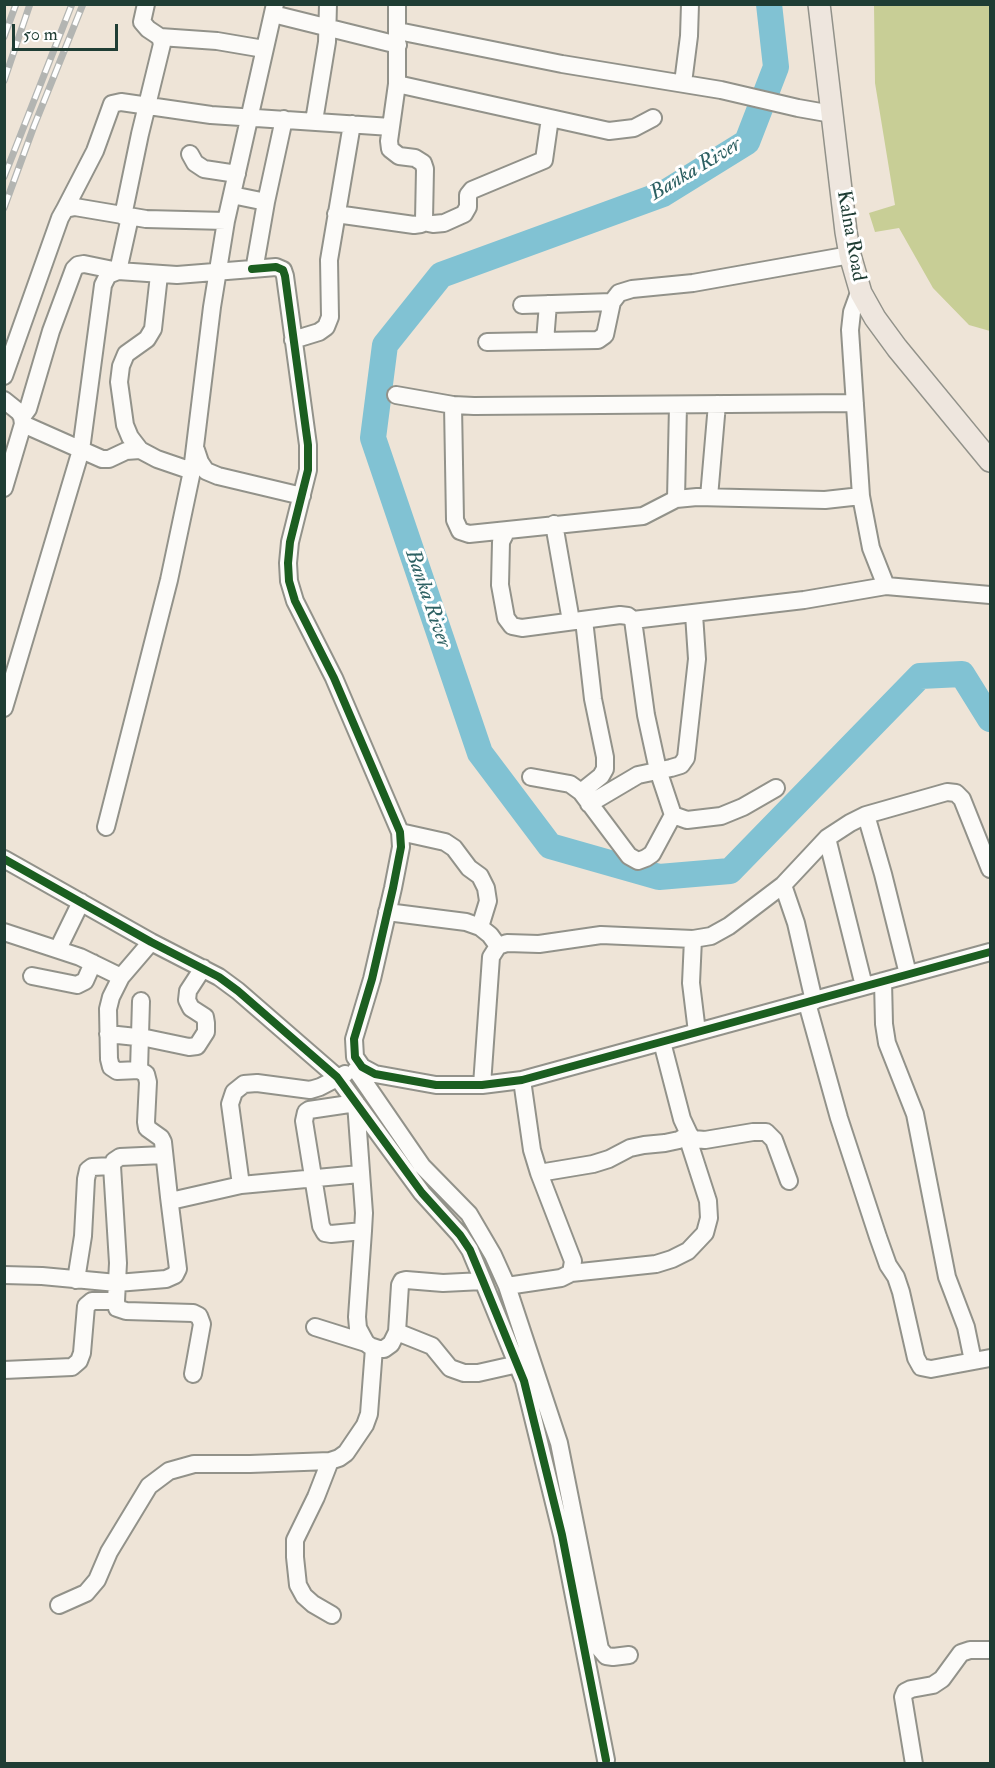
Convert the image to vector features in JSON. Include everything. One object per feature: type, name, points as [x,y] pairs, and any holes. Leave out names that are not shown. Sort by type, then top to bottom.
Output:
[{"type":"main road","name":"Kalna Road","points":[[819,4],[850,255],[860,290],[875,318],[897,348],[990,461]]},
{"type":"street","points":[[146,4],[142,22],[160,37],[217,41],[264,49]]},
{"type":"street","points":[[314,122],[328,29],[328,4]]},
{"type":"street","points":[[397,4],[397,84],[390,141],[392,152],[399,156],[421,160],[424,165],[425,214],[423,222]]},
{"type":"street","points":[[684,83],[690,4]]},
{"type":"street","points":[[106,827],[169,580],[192,471],[209,330],[226,221],[274,9],[328,29],[684,83],[832,114]]},
{"type":"street","points":[[118,271],[147,106],[162,51],[160,37]]},
{"type":"street","points":[[397,84],[609,131],[634,128],[653,118]]},
{"type":"street","points":[[4,376],[60,218],[95,151],[112,104],[121,102],[211,116],[391,127]]},
{"type":"street","points":[[336,214],[414,225],[423,222],[433,224],[444,222],[464,214],[468,207],[468,195],[472,190],[544,160],[550,118]]},
{"type":"street","points":[[252,269],[255,265],[284,119]]},
{"type":"street","points":[[293,340],[319,332],[326,327],[330,317],[327,278],[352,124]]},
{"type":"street","points":[[189,154],[195,163],[204,169],[237,174]]},
{"type":"street","points":[[232,195],[266,202]]},
{"type":"street","points":[[65,209],[75,207],[127,216],[226,221]]},
{"type":"street","points":[[487,342],[598,340],[605,335],[612,302],[619,293],[632,289],[693,283],[850,255]]},
{"type":"street","points":[[4,488],[22,421],[28,409],[51,331],[74,269],[78,265],[159,275],[246,271],[276,267],[283,270],[308,445],[308,470],[290,542],[289,581],[295,601],[334,678],[400,832],[401,847],[387,912],[372,979],[354,1040],[355,1057],[359,1068],[422,1166],[478,1226],[507,1286],[559,1443],[600,1649],[606,1656],[613,1658],[629,1655]]},
{"type":"street","points":[[4,708],[81,450],[103,285],[108,275],[118,271]]},
{"type":"street","points":[[159,275],[153,329],[147,339],[126,354],[121,366],[119,382],[125,425],[130,437],[140,450],[157,459],[192,471]]},
{"type":"street","points":[[860,290],[852,312],[850,330],[861,496],[871,548],[886,586]]},
{"type":"street","points":[[522,305],[612,302]]},
{"type":"street","points":[[545,341],[548,304]]},
{"type":"street","points":[[396,395],[453,405],[855,403]]},
{"type":"street","points":[[4,400],[19,412],[22,421],[102,459],[110,459],[126,450],[140,450]]},
{"type":"street","points":[[453,405],[455,520],[460,531],[469,534],[643,516],[676,499],[709,497],[825,500],[861,496]]},
{"type":"street","points":[[676,499],[678,405]]},
{"type":"street","points":[[709,497],[717,405]]},
{"type":"street","points":[[196,450],[200,462],[207,471],[218,477],[302,496]]},
{"type":"street","points":[[554,524],[605,757],[605,769],[585,798]]},
{"type":"street","points":[[507,530],[501,542],[500,585],[506,618],[512,626],[522,628],[620,615],[633,620],[694,614],[804,600],[886,586],[990,595]]},
{"type":"street","points":[[585,798],[638,775],[681,765],[686,758],[697,659],[694,614]]},
{"type":"street","points":[[531,777],[570,784],[585,798],[628,856],[638,861],[652,854],[673,815],[658,770],[646,716],[633,620]]},
{"type":"street","points":[[673,815],[687,820],[721,816],[743,807],[776,788]]},
{"type":"street","points":[[482,1085],[491,957],[498,946],[507,943],[538,944],[601,935],[623,934],[693,939],[711,936],[729,926],[783,885],[827,838],[850,823],[866,815],[947,792],[956,793],[962,799],[990,869]]},
{"type":"street","points":[[866,815],[908,974]]},
{"type":"street","points":[[400,832],[445,842],[454,849],[469,868],[480,876],[486,888],[488,901],[480,927]]},
{"type":"street","points":[[827,838],[864,986]]},
{"type":"street","points":[[5,862],[203,968],[238,991],[337,1077],[422,1193],[460,1235],[470,1250],[524,1381],[562,1535],[606,1760]]},
{"type":"street","points":[[783,885],[796,923],[811,1002],[839,1118],[878,1237],[899,1285],[916,1358],[921,1367],[931,1369],[990,1358]]},
{"type":"street","points":[[57,949],[81,902]]},
{"type":"street","points":[[387,912],[466,922],[490,934],[498,946]]},
{"type":"street","points":[[4,932],[57,949],[121,977]]},
{"type":"street","points":[[693,939],[691,983],[697,1032]]},
{"type":"street","points":[[4,1275],[117,1283],[166,1279],[175,1275],[178,1269],[161,1138],[147,1128],[148,1082],[146,1074],[140,1070],[117,1071],[111,1067],[108,1034],[108,1009],[111,996],[121,977],[151,942]]},
{"type":"street","points":[[241,1185],[230,1104],[234,1092],[244,1084],[257,1083],[310,1090],[359,1068],[375,1074],[436,1085],[482,1085],[522,1080],[990,952]]},
{"type":"street","points":[[32,976],[69,984],[81,984],[85,981],[93,963]]},
{"type":"street","points":[[108,1034],[141,1037],[189,1047],[196,1046],[206,1032],[205,1017],[191,1008],[187,1000],[188,991],[203,968]]},
{"type":"street","points":[[883,981],[887,1043],[915,1114],[947,1277],[966,1327],[973,1361]]},
{"type":"street","points":[[140,1070],[141,1001]]},
{"type":"street","points":[[507,1286],[561,1278],[571,1273],[656,1264],[688,1251],[705,1233],[709,1218],[708,1201],[682,1119],[662,1042]]},
{"type":"street","points":[[522,1080],[527,1124],[539,1173],[569,1247],[573,1261],[571,1273]]},
{"type":"street","points":[[59,1605],[86,1593],[97,1580],[109,1552],[149,1486],[169,1471],[194,1464],[330,1461],[345,1453],[365,1425],[369,1414],[370,1346],[358,1329],[357,1317],[363,1232],[356,1103]]},
{"type":"street","points":[[356,1103],[312,1108],[306,1112],[304,1121],[321,1226],[325,1233],[331,1234],[363,1232]]},
{"type":"street","points":[[539,1173],[609,1160],[630,1148],[665,1143],[688,1135],[705,1140],[766,1132],[774,1140],[789,1181]]},
{"type":"street","points":[[164,1155],[120,1157],[114,1161],[112,1166],[118,1263],[116,1301],[117,1308],[126,1311],[193,1313],[199,1316],[202,1324],[193,1374]]},
{"type":"street","points":[[76,1280],[88,1170],[92,1167],[112,1166]]},
{"type":"street","points":[[169,1197],[175,1200],[241,1185],[360,1174]]},
{"type":"street","points":[[315,1327],[384,1349],[391,1344],[396,1332],[402,1281],[442,1283],[483,1281]]},
{"type":"street","points":[[4,1370],[72,1367],[79,1361],[82,1353],[86,1306],[92,1301],[116,1301]]},
{"type":"street","points":[[396,1332],[432,1346],[450,1368],[464,1373],[478,1373],[518,1364]]},
{"type":"street","points":[[330,1461],[296,1540],[295,1557],[298,1585],[304,1596],[332,1615]]},
{"type":"street","points":[[914,1764],[903,1697],[905,1692],[933,1685],[942,1679],[961,1653],[970,1650],[990,1650]]},
{"type":"green space","points":[[874,5],[990,5],[990,331],[969,325],[933,288],[899,228],[875,232],[869,213],[895,205],[875,83]]},
{"type":"waterway","name":"Banka River","points":[[769,4],[776,67],[747,142],[663,194],[441,275],[385,345],[373,438],[480,753],[550,846],[659,877],[730,871],[920,676],[962,674],[990,719]]},
{"type":"railway","points":[[4,37],[16,4]]},
{"type":"railway","points":[[4,81],[30,4]]},
{"type":"railway","points":[[4,177],[72,4]]},
{"type":"railway","points":[[4,208],[83,4]]},
{"type":"cycle path","points":[[252,269],[276,267],[283,270],[285,276],[308,445],[308,470],[290,542],[289,581],[295,601],[334,678],[400,832],[401,847],[393,888],[372,979],[354,1039],[355,1057],[362,1067],[375,1074],[436,1085],[482,1085],[522,1080],[990,952]]},
{"type":"cycle path","points":[[4,859],[151,942],[219,977],[238,991],[337,1077],[422,1193],[460,1235],[470,1250],[524,1381],[562,1535],[606,1760]]}]
